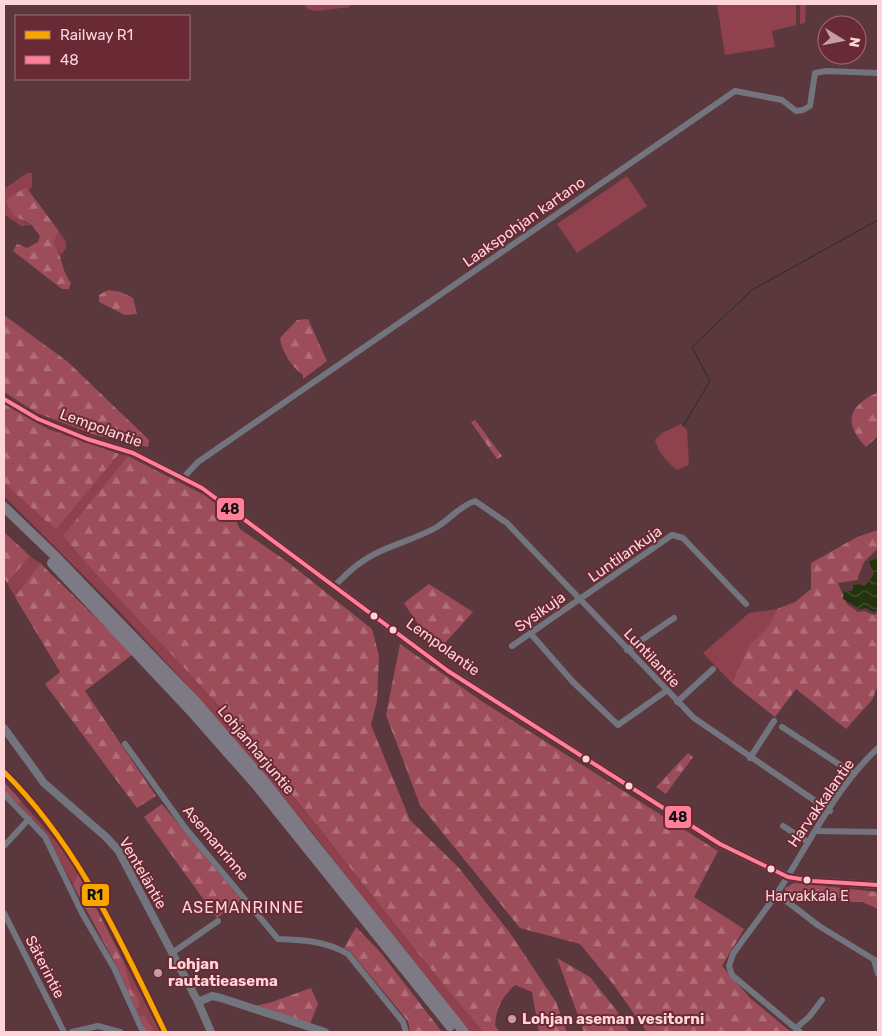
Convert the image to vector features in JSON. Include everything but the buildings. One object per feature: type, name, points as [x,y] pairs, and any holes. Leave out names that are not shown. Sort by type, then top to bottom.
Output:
[{"type":"highway","name":"Lohjanharjuntie","points":[[4,507],[54,555],[196,702],[264,781],[464,1032]]},
{"type":"highway","name":"Lohjanharjuntie","points":[[4,516],[50,560],[164,681],[258,787],[455,1032]]},
{"type":"street","name":"Laakspohjan kartano","points":[[184,477],[198,462],[735,91],[782,100],[796,111],[810,106],[816,73],[826,71],[878,72]]},
{"type":"street","name":"Lempolantie","points":[[4,399],[38,419],[133,453],[184,477],[234,509],[448,671],[720,844],[788,877],[822,882],[878,885]]},
{"type":"street","name":"Luntilantie","points":[[334,586],[360,562],[419,537],[443,523],[466,504],[475,501],[508,523],[677,702],[708,730],[830,811]]},
{"type":"street","name":"Luntilankuja","points":[[581,599],[672,535],[683,538],[746,604]]},
{"type":"street","name":"Sysikuja","points":[[512,646],[581,599]]},
{"type":"street","points":[[627,650],[674,618]]},
{"type":"street","points":[[532,634],[574,683],[618,725],[666,690]]},
{"type":"street","points":[[677,702],[713,669]]},
{"type":"street","points":[[750,758],[774,721]]},
{"type":"street","points":[[782,727],[854,774]]},
{"type":"street","name":"Venteläntie","points":[[4,728],[44,783],[118,850],[198,1002],[211,1032]]},
{"type":"street","name":"Asemanrinne","points":[[125,744],[186,829],[278,940],[317,941],[336,947],[348,954],[402,1022],[406,1032]]},
{"type":"street","name":"Harvakkalantie","points":[[798,1030],[732,975],[729,966],[732,954],[788,877],[808,842],[854,774],[878,748]]},
{"type":"street","points":[[4,794],[45,837],[57,858],[83,915],[114,968],[143,1032]]},
{"type":"street","points":[[4,846],[29,819]]},
{"type":"street","points":[[783,826],[808,842]]},
{"type":"street","points":[[816,831],[878,832]]},
{"type":"street","points":[[776,893],[819,926],[876,961],[878,974]]},
{"type":"street","name":"Säterintie","points":[[4,913],[64,1032]]},
{"type":"street","points":[[172,953],[218,921]]},
{"type":"street","points":[[198,1002],[212,996],[326,1032]]},
{"type":"street","points":[[798,1030],[822,1000]]},
{"type":"street","points":[[72,1032],[98,1026],[120,1032]]},
{"type":"shaded area","points":[[304,4],[350,4],[350,7],[316,11],[308,9]]},
{"type":"shaded area","points":[[717,4],[796,4],[796,25],[772,31],[775,47],[725,55]]},
{"type":"shaded area","points":[[800,4],[806,4],[805,23],[800,24]]},
{"type":"shaded area","points":[[27,173],[32,173],[32,186],[29,191],[26,187],[22,221],[32,225],[21,226],[4,214],[4,189]]},
{"type":"shaded area","points":[[627,176],[647,206],[577,253],[557,224]]},
{"type":"shaded area","points":[[58,230],[66,242],[66,248],[61,255],[54,244]]},
{"type":"shaded area","points":[[681,424],[687,430],[689,465],[677,470],[663,457],[655,440],[662,433]]},
{"type":"shaded area","points":[[119,454],[128,456],[64,536],[231,721],[483,1032],[470,1032],[408,957],[312,832],[185,683],[118,610],[4,496],[4,483],[56,530]]},
{"type":"shaded area","points":[[30,556],[40,563],[15,597],[7,583]]},
{"type":"shaded area","points":[[777,609],[767,628],[748,647],[732,683],[703,653],[749,613]]},
{"type":"shaded area","points":[[21,801],[72,863],[78,873],[73,885],[49,840],[19,805]]},
{"type":"shaded area","points":[[123,960],[160,1032],[155,1032],[145,1016],[139,1015],[136,1009],[140,1006],[138,996],[131,988]]},
{"type":"green space","points":[[26,187],[58,230],[54,244],[65,273],[71,283],[69,289],[62,289],[13,251],[17,244],[27,248],[38,242],[40,236],[32,225],[13,215],[6,200]]},
{"type":"green space","points":[[108,290],[121,292],[133,298],[137,314],[125,315],[99,302],[99,295]]},
{"type":"green space","points":[[4,315],[68,362],[149,440],[148,447],[95,435],[37,413],[4,392]]},
{"type":"green space","points":[[308,319],[327,361],[303,379],[303,375],[285,353],[280,338],[297,320]]},
{"type":"green space","points":[[878,392],[877,437],[866,447],[854,430],[852,415],[861,403]]},
{"type":"green space","points":[[4,404],[48,429],[119,454],[56,530],[4,483]]},
{"type":"green space","points":[[475,420],[502,456],[497,459],[471,422]]},
{"type":"green space","points":[[128,456],[206,496],[235,519],[240,529],[289,563],[372,629],[379,656],[377,701],[371,725],[410,820],[459,868],[510,933],[556,1002],[567,1032],[539,1032],[532,992],[515,985],[503,998],[498,1008],[495,1026],[500,1032],[483,1032],[231,720],[63,536]]},
{"type":"green space","points":[[878,530],[878,548],[864,562],[857,580],[838,583],[847,604],[858,612],[864,611],[874,615],[878,613],[878,685],[872,700],[846,729],[796,689],[775,717],[732,683],[748,647],[767,628],[777,609],[795,602],[811,589],[811,563],[857,537]]},
{"type":"green space","points":[[4,532],[30,556],[7,583],[4,577]]},
{"type":"green space","points":[[40,563],[133,654],[85,691],[156,796],[137,808],[45,684],[60,672],[15,597]]},
{"type":"green space","points":[[429,584],[473,612],[445,643],[420,627],[404,603]]},
{"type":"green space","points":[[400,644],[483,702],[718,851],[694,897],[744,929],[722,966],[750,998],[791,1032],[647,1032],[613,984],[580,944],[520,928],[420,805],[386,715]]},
{"type":"green space","points":[[688,753],[693,757],[666,794],[656,787]]},
{"type":"green space","points":[[4,782],[21,801],[19,805],[4,791]]},
{"type":"green space","points":[[162,804],[241,900],[217,918],[144,817]]},
{"type":"green space","points":[[78,873],[123,960],[131,988],[138,996],[140,1006],[136,1009],[115,963],[73,885]]},
{"type":"green space","points":[[794,883],[878,892],[878,909],[862,902],[845,902],[837,897],[804,891],[796,900],[785,893],[785,888]]},
{"type":"green space","points":[[356,927],[381,953],[442,1032],[410,1032],[408,1021],[350,951],[344,948]]},
{"type":"green space","points":[[557,958],[590,977],[617,1011],[629,1032],[584,1032]]},
{"type":"green space","points":[[311,988],[318,1004],[310,1024],[255,1006],[269,1003]]},
{"type":"green space","points":[[139,1015],[145,1016],[155,1032],[146,1032]]},
{"type":"water","points":[[878,556],[878,609],[874,612],[866,608],[860,609],[843,599],[844,591],[852,591],[854,583],[865,586],[874,574],[869,562]]},
{"type":"waterway","points":[[683,426],[710,381],[692,347],[752,290],[878,220]]},
{"type":"rail line","name":"R1","points":[[4,772],[30,800],[76,862],[114,929],[165,1032]]},
{"type":"transit line","name":"48","points":[[4,399],[38,419],[87,439],[133,453],[202,488],[448,671],[720,844],[788,877],[813,881],[878,885]]},
{"type":"place","name":"Harvakkala E","points":[[807,880]]},
{"type":"place","name":"Lohjan rautatieasema","points":[[158,973]]},
{"type":"place","name":"Lohjan aseman vesitorni","points":[[512,1019]]},
{"type":"district","name":"ASEMANRINNE","points":[[243,907]]}]
